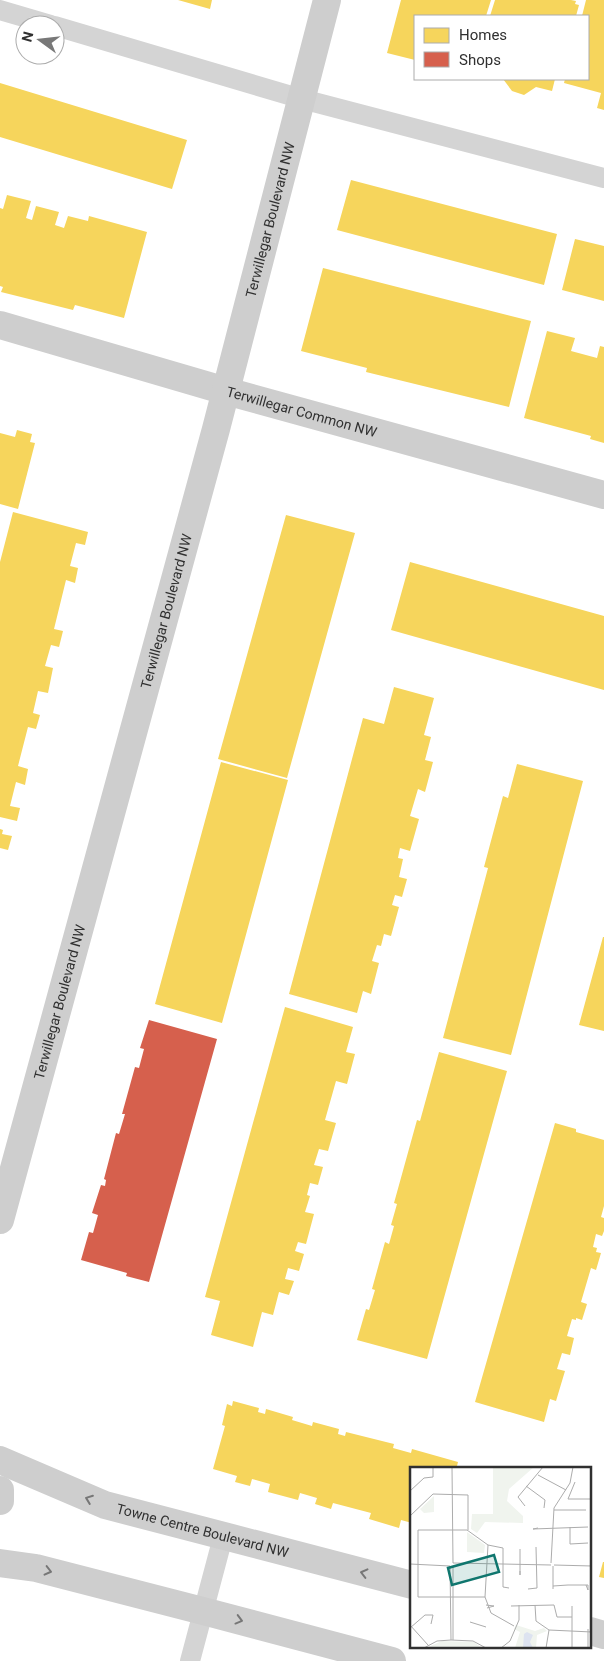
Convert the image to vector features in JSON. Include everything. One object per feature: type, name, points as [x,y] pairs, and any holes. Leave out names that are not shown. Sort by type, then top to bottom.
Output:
[{"type":"street","name":"Terwillegar Boulevard NW","points":[[0,1220],[226,391],[327,0]]},
{"type":"street","name":"Terwillegar Common NW","points":[[0,325],[226,391],[604,495]]},
{"type":"street","name":"Towne Centre Boulevard NW","points":[[0,1460],[105,1505],[410,1584]]},
{"type":"street","points":[[0,1490],[0,1501]]},
{"type":"street","points":[[0,1563],[36,1568],[392,1661]]},
{"type":"lane","points":[[0,10],[17,15]]},
{"type":"lane","points":[[65,29],[302,99],[604,178]]},
{"type":"lane","points":[[190,1661],[223,1537]]},
{"type":"building: Homes","points":[[178,0],[212,0],[210,9]]},
{"type":"building: Homes","points":[[401,0],[491,0],[486,15],[414,15],[414,60],[387,53]]},
{"type":"building: Homes","points":[[495,0],[571,0],[576,1],[575,4],[579,5],[576,15],[490,15]]},
{"type":"building: Homes","points":[[586,0],[604,0],[604,110],[597,108],[601,93],[564,83],[565,80],[589,80],[589,15],[582,15]]},
{"type":"building: Homes","points":[[504,80],[555,80],[552,91],[536,87],[524,95],[512,91]]},
{"type":"building: Homes","points":[[0,83],[187,140],[172,189],[0,137]]},
{"type":"building: Homes","points":[[351,180],[557,234],[544,285],[337,230]]},
{"type":"building: Homes","points":[[7,195],[31,201],[26,218],[32,220],[36,206],[59,212],[55,225],[64,228],[68,216],[88,221],[89,216],[147,232],[124,318],[75,305],[73,310],[1,292],[3,287],[0,286],[0,208],[3,209]]},
{"type":"building: Homes","points":[[575,239],[604,246],[604,301],[562,290]]},
{"type":"building: Homes","points":[[323,268],[531,321],[509,407],[366,372],[367,368],[301,351]]},
{"type":"building: Homes","points":[[547,331],[575,338],[571,351],[597,358],[600,346],[604,347],[604,443],[590,439],[591,436],[524,418]]},
{"type":"building: Homes","points":[[17,430],[32,434],[30,442],[35,443],[18,509],[0,504],[0,433],[15,437]]},
{"type":"building: Homes","points":[[13,512],[88,532],[85,545],[76,543],[70,566],[78,568],[75,583],[66,580],[54,629],[63,631],[59,647],[51,645],[45,666],[53,668],[48,693],[38,691],[33,713],[40,715],[36,729],[28,727],[18,766],[28,769],[25,785],[16,782],[10,806],[20,808],[17,821],[0,817],[0,562]]},
{"type":"building: Homes","points":[[286,515],[355,533],[287,778],[218,759]]},
{"type":"building: Homes","points":[[410,562],[604,616],[604,690],[391,630]]},
{"type":"building: Homes","points":[[394,687],[434,698],[424,735],[431,737],[425,760],[433,762],[425,792],[418,789],[410,816],[419,819],[410,851],[400,848],[398,858],[403,859],[399,877],[407,879],[402,897],[395,895],[392,905],[399,907],[391,936],[384,934],[381,946],[377,945],[372,961],[379,963],[371,994],[363,991],[357,1013],[289,994],[363,718],[384,724]]},
{"type":"building: Homes","points":[[221,762],[288,780],[222,1023],[155,1004]]},
{"type":"building: Homes","points":[[517,764],[583,781],[511,1055],[443,1038],[488,868],[484,867],[503,796],[508,798]]},
{"type":"building: Homes","points":[[0,829],[3,830],[2,834],[12,836],[8,850],[0,848]]},
{"type":"building: Homes","points":[[604,937],[604,1031],[579,1025]]},
{"type":"building: Homes","points":[[285,1007],[353,1027],[346,1052],[355,1054],[347,1084],[336,1081],[325,1120],[336,1123],[328,1151],[319,1149],[314,1165],[323,1167],[318,1185],[310,1183],[307,1195],[310,1196],[305,1212],[314,1214],[306,1244],[298,1242],[295,1251],[304,1254],[299,1271],[288,1268],[285,1279],[294,1281],[289,1295],[279,1292],[273,1315],[262,1312],[253,1347],[211,1335],[220,1301],[205,1297]]},
{"type":"building: Homes","points":[[439,1052],[507,1071],[427,1359],[357,1340],[366,1309],[369,1310],[375,1290],[372,1289],[385,1242],[389,1244],[394,1226],[391,1225],[397,1204],[394,1203],[417,1120],[420,1121]]},
{"type":"building: Homes","points":[[555,1123],[576,1129],[576,1132],[604,1140],[604,1206],[601,1217],[604,1218],[604,1231],[602,1236],[596,1234],[593,1247],[597,1248],[596,1252],[601,1253],[596,1270],[591,1268],[581,1302],[587,1304],[582,1320],[572,1319],[567,1336],[574,1338],[570,1355],[562,1353],[557,1369],[565,1371],[556,1401],[550,1399],[544,1422],[475,1402]]},
{"type":"building: Homes","points":[[233,1401],[259,1408],[258,1412],[265,1414],[266,1409],[293,1417],[292,1420],[312,1426],[313,1422],[339,1429],[338,1434],[345,1436],[346,1432],[394,1444],[393,1448],[411,1453],[412,1449],[458,1462],[457,1466],[461,1467],[410,1467],[410,1522],[401,1520],[399,1528],[369,1519],[371,1513],[333,1503],[331,1509],[315,1504],[317,1498],[300,1493],[298,1500],[268,1492],[270,1484],[252,1479],[250,1486],[235,1482],[237,1476],[213,1469],[225,1426],[222,1425],[227,1404],[232,1406]]},
{"type":"building: Homes","points":[[604,1562],[604,1578],[599,1577]]},
{"type":"building: Shops","points":[[149,1020],[217,1039],[149,1282],[126,1276],[127,1273],[81,1260],[89,1232],[93,1233],[98,1215],[92,1213],[101,1185],[105,1186],[106,1180],[104,1179],[116,1133],[119,1134],[125,1114],[122,1114],[135,1067],[139,1068],[144,1049],[140,1048]]}]
